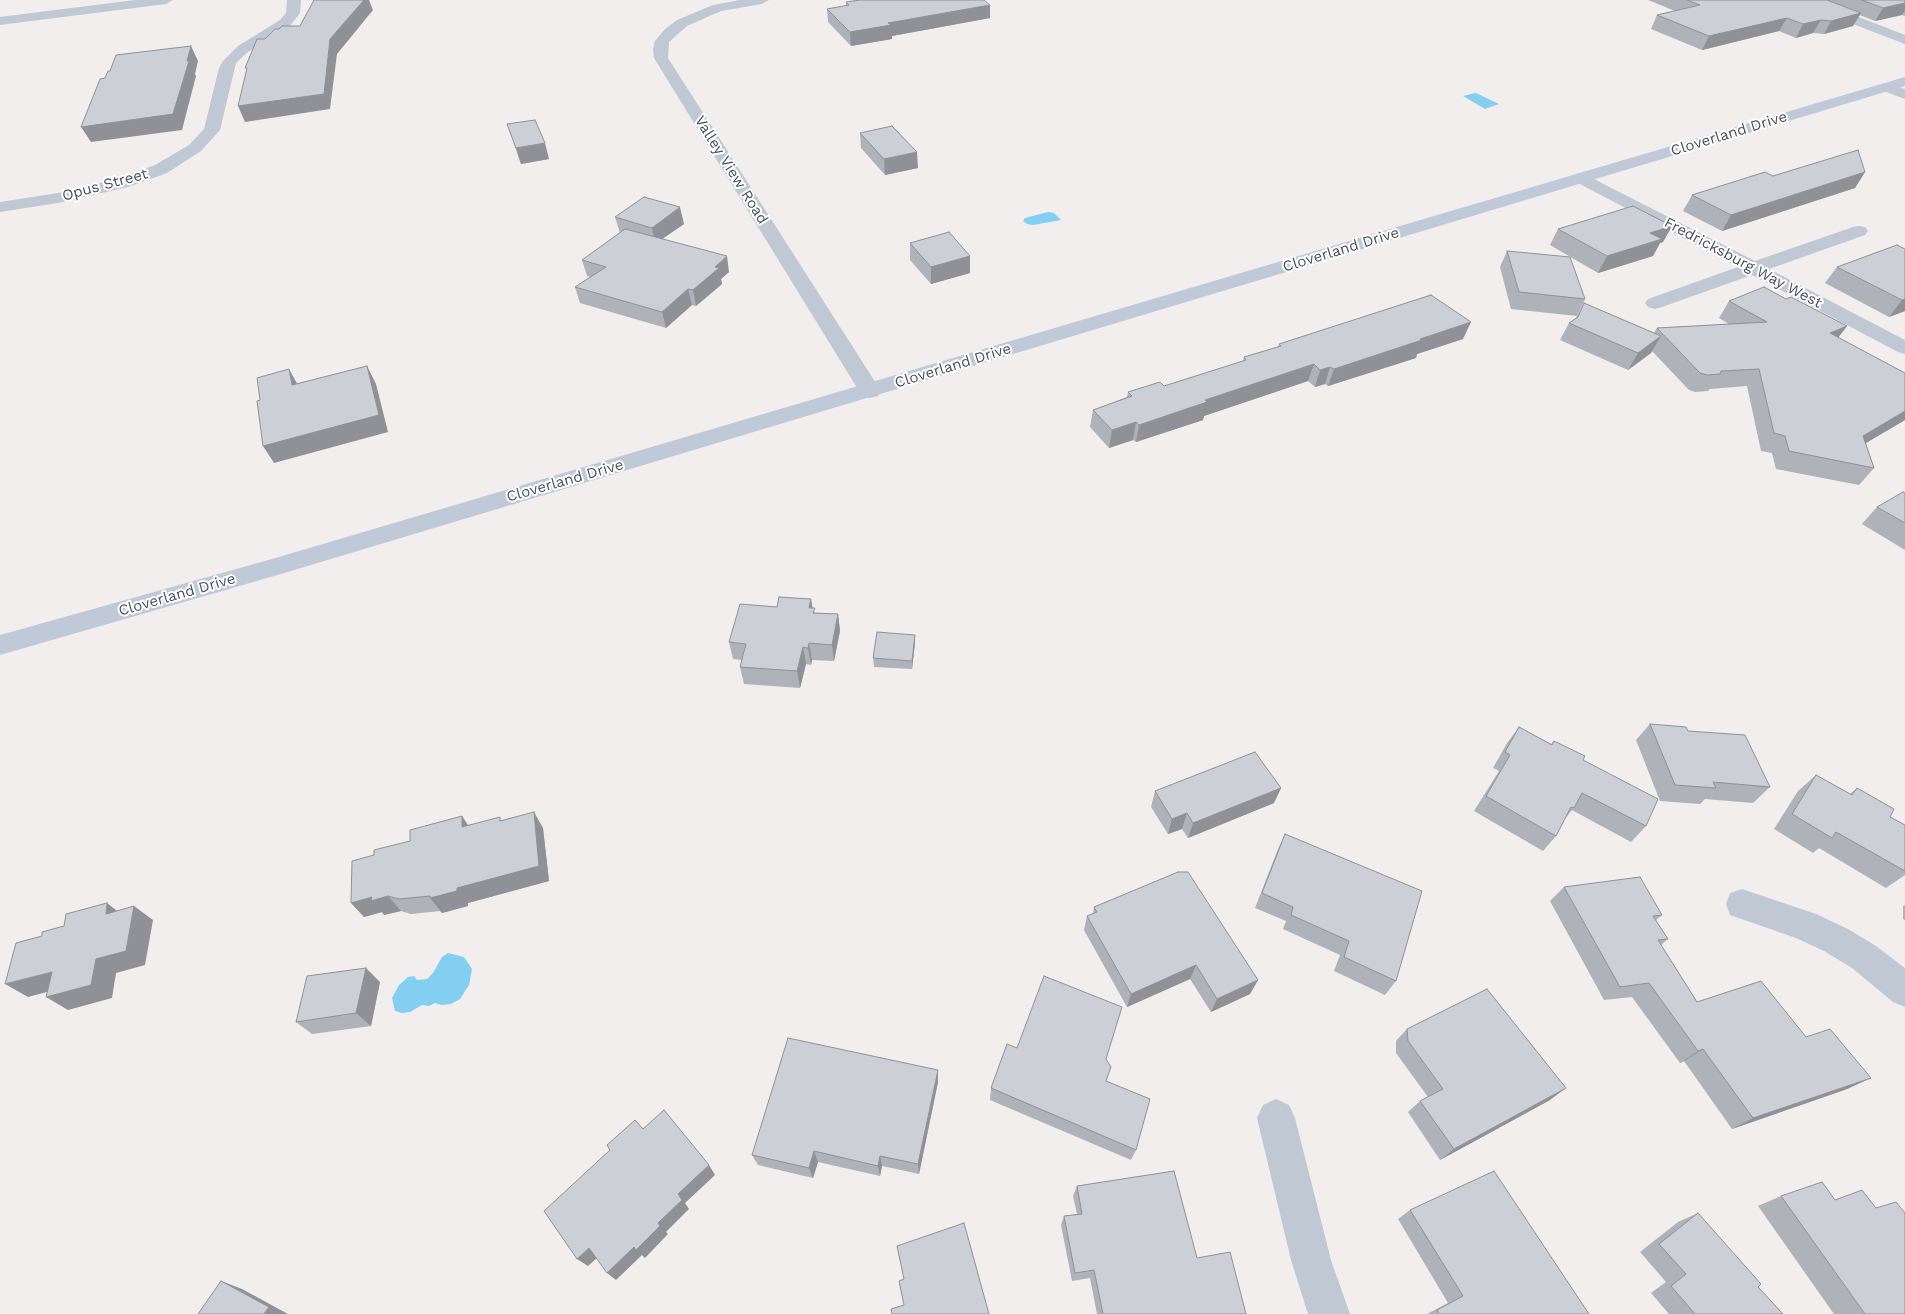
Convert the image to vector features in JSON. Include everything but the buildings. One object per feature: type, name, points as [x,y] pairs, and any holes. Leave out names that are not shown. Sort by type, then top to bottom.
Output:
[{"type":"street","points":[[0,21],[166,0]]},
{"type":"street","name":"Opus Street","points":[[0,207],[68,196],[122,183],[161,169],[195,148],[212,130],[225,74],[230,61],[243,49],[285,23],[293,13],[294,0]]},
{"type":"street","name":"Valley View Road","points":[[762,0],[718,8],[682,23],[662,41],[660,49],[661,58],[870,391]]},
{"type":"street","points":[[1802,0],[1905,40]]},
{"type":"street","name":"Cloverland Drive","points":[[0,645],[272,568],[1582,178],[1899,87]]},
{"type":"street","name":"Fredricksburg Way West","points":[[1582,178],[1905,348]]},
{"type":"street","points":[[1655,304],[1858,231]]},
{"type":"street","points":[[1742,904],[1804,925],[1836,940],[1864,957],[1905,990]]},
{"type":"street","points":[[1276,1118],[1311,1260],[1329,1314]]},
{"type":"water","points":[[1476,93],[1499,104],[1485,109],[1463,96]]},
{"type":"water","points":[[1048,212],[1054,213],[1061,220],[1033,225],[1023,221],[1025,218]]},
{"type":"water","points":[[448,953],[464,957],[472,969],[469,985],[460,999],[451,1004],[442,1005],[435,1003],[429,1006],[422,1005],[410,1012],[402,1013],[395,1011],[392,998],[399,985],[408,977],[414,976],[417,980],[427,979],[433,973],[442,957]]}]
